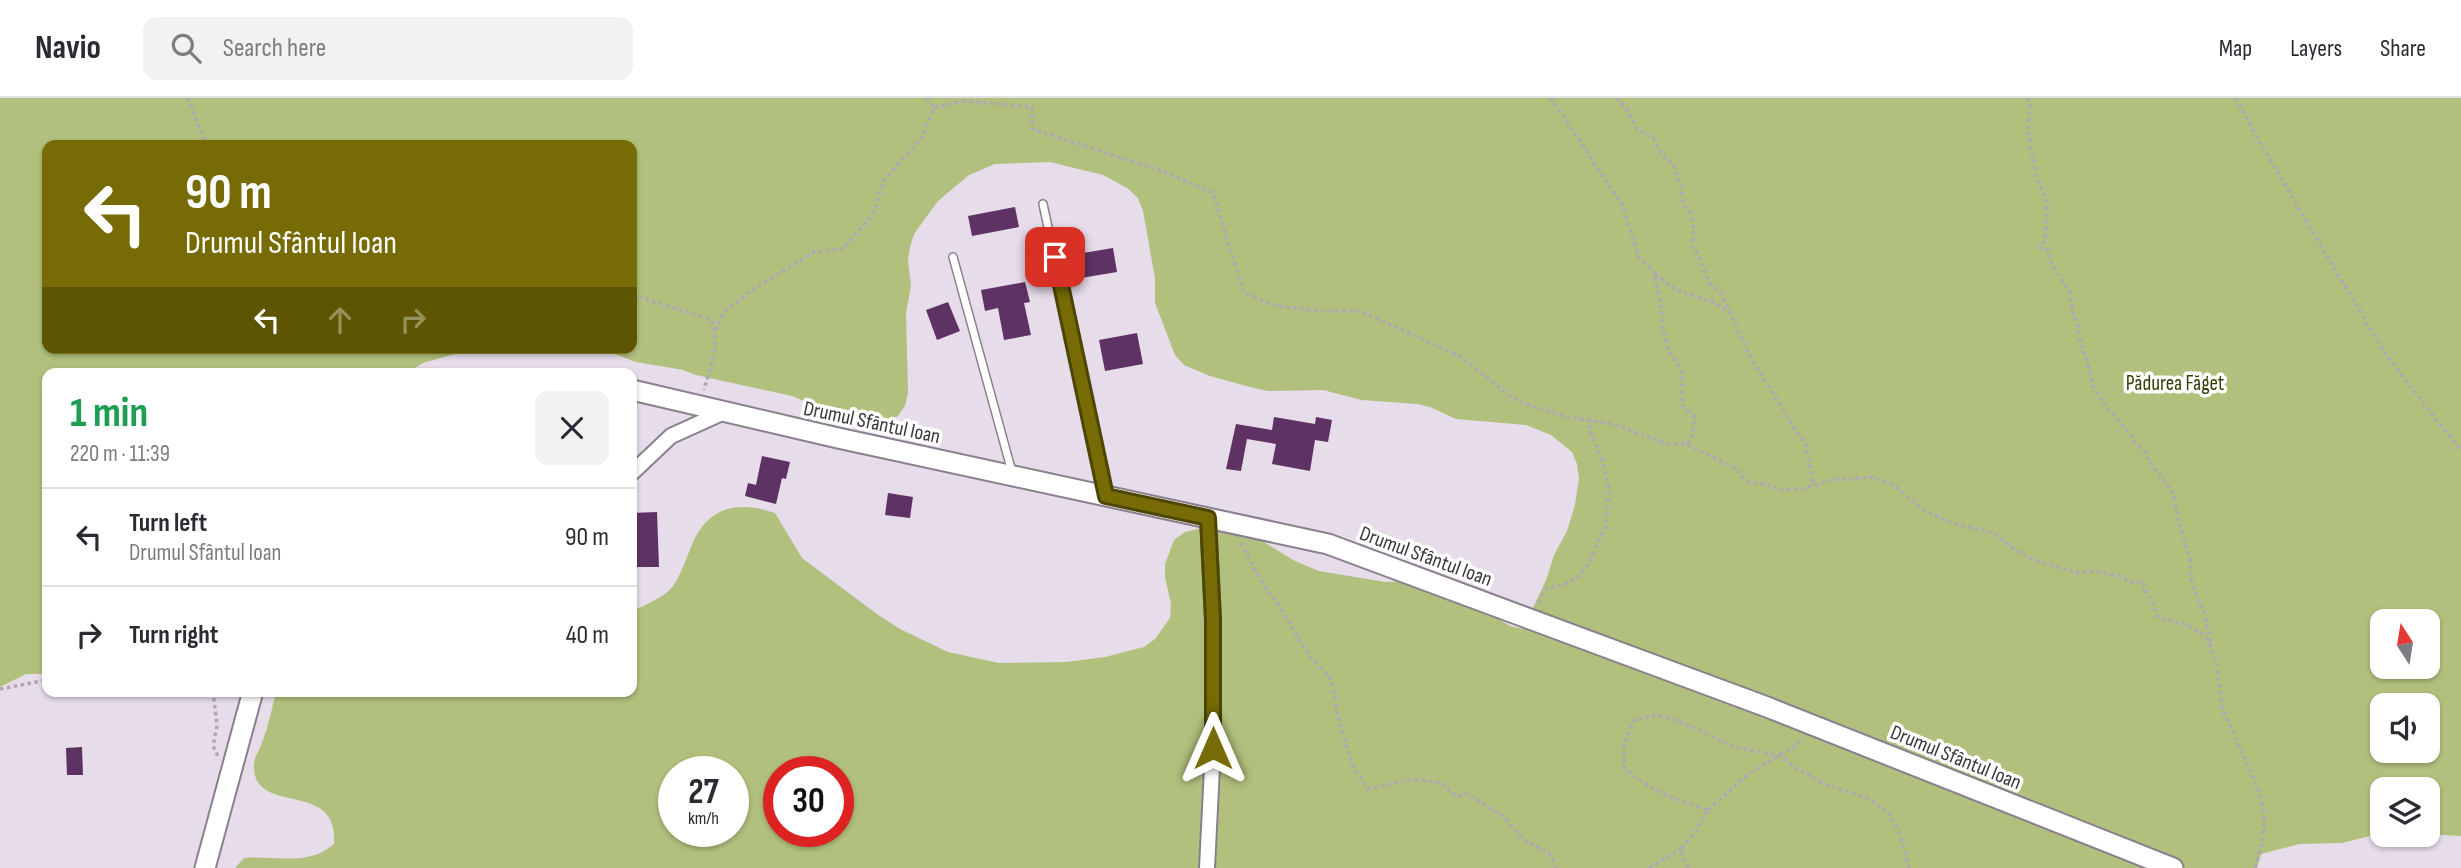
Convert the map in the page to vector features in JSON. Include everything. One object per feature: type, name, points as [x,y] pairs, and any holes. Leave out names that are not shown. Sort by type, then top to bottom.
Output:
[{"type":"main road","name":"Drumul Sfântul Ioan","points":[[637,391],[1328,544],[1810,724],[2173,868]]},
{"type":"main road","points":[[205,868],[251,697]]},
{"type":"street","points":[[637,468],[671,436],[724,412]]},
{"type":"street","points":[[1207,868],[1213,748],[1213,620],[1208,518]]},
{"type":"lane","points":[[1043,204],[1106,496]]},
{"type":"lane","points":[[953,257],[1013,476]]},
{"type":"path","points":[[188,98],[204,140]]},
{"type":"path","points":[[927,98],[934,108]]},
{"type":"path","points":[[1008,98],[1015,104]]},
{"type":"path","points":[[1550,98],[1623,207],[1639,257],[1676,290],[1715,303],[1729,312]]},
{"type":"path","points":[[1616,98],[1626,108],[1637,129],[1653,138],[1661,155],[1674,166],[1683,202],[1691,214],[1694,230],[1692,247],[1698,254],[1709,282],[1721,293],[1751,358],[1789,421],[1807,445],[1813,486]]},
{"type":"path","points":[[2027,98],[2030,103],[2028,131],[2036,175],[2047,201],[2047,228],[2040,248],[2048,250],[2050,260],[2070,293],[2071,310],[2078,326],[2092,385],[2104,404],[2133,437],[2134,442],[2146,452],[2152,466],[2166,482],[2174,497],[2190,559],[2192,584],[2204,612],[2222,708],[2262,801],[2265,825],[2255,868]]},
{"type":"path","points":[[2236,98],[2386,355],[2461,451]]},
{"type":"path","points":[[934,108],[964,100],[1032,107],[1032,129],[1159,170],[1213,193],[1244,293],[1276,306],[1323,311],[1361,311],[1463,358],[1511,397],[1539,409],[1614,424],[1667,444],[1686,444],[1735,468],[1748,482],[1781,490],[1802,489],[1848,478],[1874,477],[1884,480],[1896,486],[1925,511],[1951,523],[1991,532],[2037,561],[2078,573],[2093,571],[2120,576],[2130,582],[2143,582],[2158,618],[2193,628],[2202,634],[2213,654]]},
{"type":"path","points":[[715,330],[726,310],[752,290],[814,252],[843,249],[873,214],[884,180],[921,139],[934,108]]},
{"type":"path","points":[[1654,272],[1662,312],[1661,323],[1670,352],[1681,368],[1683,406],[1695,418],[1692,437],[1686,444]]},
{"type":"path","points":[[637,297],[710,319],[715,330],[716,348],[700,405]]},
{"type":"path","points":[[1531,619],[1546,589],[1569,583],[1581,574],[1589,564],[1606,526],[1609,487],[1602,459],[1589,430],[1592,421]]},
{"type":"path","points":[[1238,537],[1260,579],[1308,654],[1331,679],[1338,717],[1352,764],[1368,789],[1413,779],[1441,783],[1456,797],[1467,794],[1504,817],[1522,839],[1549,853],[1556,868]]},
{"type":"path","points":[[0,689],[42,681]]},
{"type":"path","points":[[214,697],[217,726],[213,747],[221,761],[232,769]]},
{"type":"path","points":[[1708,810],[1674,800],[1646,786],[1625,769],[1623,750],[1633,721],[1653,715],[1670,718],[1731,746],[1780,756],[1825,784],[1869,799],[1889,813],[1900,834],[1909,868]]},
{"type":"path","points":[[1649,868],[1681,849],[1697,830],[1708,810],[1750,773],[1796,746],[1810,724]]},
{"type":"path","points":[[1681,849],[1688,868]]},
{"type":"green space","name":"Pădurea Făget","points":[[0,98],[2461,98],[2461,836],[2440,835],[2440,777],[2370,777],[2370,836],[2342,843],[2300,844],[2261,854],[2257,868],[235,868],[244,858],[303,858],[324,851],[334,844],[332,824],[324,811],[312,804],[268,791],[259,783],[254,762],[266,731],[274,697],[637,697],[637,609],[654,601],[673,586],[700,530],[717,513],[727,509],[750,507],[775,513],[802,558],[877,614],[900,629],[948,652],[999,663],[1066,662],[1105,657],[1144,647],[1155,639],[1170,618],[1171,604],[1165,564],[1174,540],[1185,532],[1210,526],[1249,533],[1295,561],[1319,571],[1385,582],[1411,581],[1487,612],[1510,626],[1523,629],[1567,531],[1575,505],[1579,478],[1572,452],[1551,435],[1526,425],[1456,419],[1417,404],[1362,400],[1323,390],[1268,391],[1210,376],[1184,365],[1175,355],[1155,303],[1155,278],[1143,211],[1138,198],[1127,188],[1103,175],[1050,162],[995,164],[969,175],[938,201],[914,234],[908,260],[911,286],[906,313],[908,393],[905,406],[897,417],[871,421],[831,412],[792,396],[683,370],[636,362],[615,354],[637,354],[637,140],[42,140],[42,354],[455,354],[415,368],[42,368],[42,674],[26,674],[0,687]]},
{"type":"building","points":[[1015,207],[1019,227],[972,236],[968,216]]},
{"type":"building","points":[[1113,248],[1117,272],[1075,279],[1071,255]]},
{"type":"building","points":[[1025,282],[1030,302],[1024,303],[1031,335],[1004,340],[998,308],[985,311],[981,290]]},
{"type":"building","points":[[948,302],[960,331],[937,340],[926,310]]},
{"type":"building","points":[[1137,333],[1143,364],[1105,371],[1099,340]]},
{"type":"building","points":[[1274,417],[1315,424],[1316,417],[1332,420],[1328,442],[1315,440],[1310,471],[1272,464],[1276,444],[1247,439],[1241,471],[1226,469],[1236,424],[1272,430]]},
{"type":"building","points":[[762,456],[790,462],[786,479],[782,478],[776,504],[745,496],[748,483],[756,485]]},
{"type":"building","points":[[888,493],[913,497],[910,518],[885,515]]},
{"type":"building","points":[[657,512],[659,567],[637,567],[637,513]]},
{"type":"building","points":[[82,747],[83,775],[67,775],[66,748]]},
{"type":"route","points":[[1055,257],[1106,496],[1208,518],[1213,620],[1213,748]]}]
